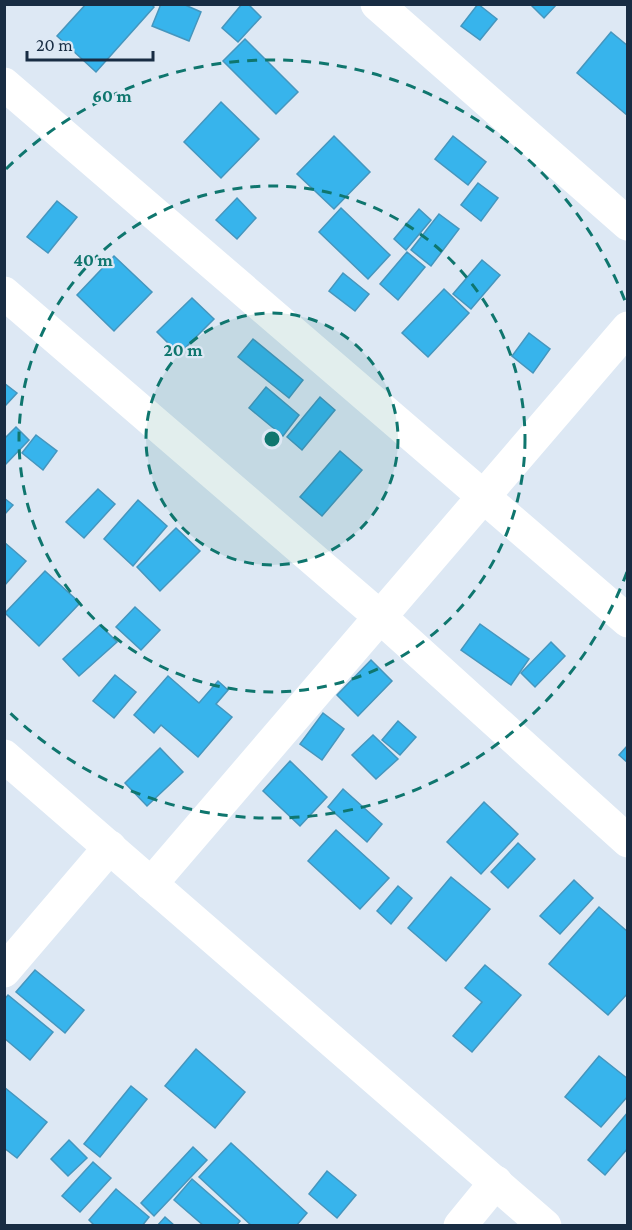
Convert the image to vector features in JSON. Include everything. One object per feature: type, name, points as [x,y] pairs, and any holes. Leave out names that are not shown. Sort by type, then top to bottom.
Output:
[{"type":"street","points":[[377,4],[627,224]]},
{"type":"street","points":[[4,84],[627,621]]},
{"type":"street","points":[[4,293],[379,616],[627,841]]},
{"type":"street","points":[[151,884],[627,328]]},
{"type":"street","points":[[4,756],[545,1226]]},
{"type":"street","points":[[4,971],[110,847]]},
{"type":"street","points":[[460,1226],[496,1182]]},
{"type":"building","points":[[86,4],[151,4],[154,7],[96,72],[57,36]]},
{"type":"building","points":[[161,4],[183,4],[201,12],[189,41],[152,26]]},
{"type":"building","points":[[242,4],[248,4],[261,17],[238,42],[222,28]]},
{"type":"building","points":[[478,4],[497,19],[480,40],[461,26]]},
{"type":"building","points":[[530,4],[557,4],[544,18]]},
{"type":"building","points":[[611,32],[628,46],[628,116],[577,73]]},
{"type":"building","points":[[245,39],[298,92],[276,114],[223,61]]},
{"type":"building","points":[[221,102],[259,139],[221,178],[184,142]]},
{"type":"building","points":[[334,136],[370,172],[334,209],[297,174]]},
{"type":"building","points":[[453,136],[486,162],[468,185],[435,159]]},
{"type":"building","points":[[478,183],[498,198],[481,221],[461,205]]},
{"type":"building","points":[[237,198],[256,218],[237,239],[216,220]]},
{"type":"building","points":[[57,201],[77,217],[48,253],[27,237]]},
{"type":"building","points":[[341,208],[390,255],[368,279],[319,232]]},
{"type":"building","points":[[419,209],[431,220],[406,250],[394,239]]},
{"type":"building","points":[[439,214],[459,229],[431,266],[411,250]]},
{"type":"building","points":[[407,252],[425,267],[398,300],[380,284]]},
{"type":"building","points":[[114,256],[152,292],[114,331],[77,295]]},
{"type":"building","points":[[482,260],[500,275],[471,309],[453,294]]},
{"type":"building","points":[[343,273],[369,294],[355,311],[329,291]]},
{"type":"building","points":[[444,289],[469,313],[428,357],[402,333]]},
{"type":"building","points":[[192,298],[214,319],[179,354],[157,332]]},
{"type":"building","points":[[529,333],[550,349],[533,373],[512,356]]},
{"type":"building","points":[[253,339],[303,380],[289,398],[238,357]]},
{"type":"building","points":[[4,383],[17,393],[4,407]]},
{"type":"building","points":[[266,387],[299,415],[283,436],[249,408]]},
{"type":"building","points":[[320,397],[335,410],[302,450],[287,437]]},
{"type":"building","points":[[16,427],[29,440],[5,465],[4,439]]},
{"type":"building","points":[[36,435],[57,451],[43,470],[22,453]]},
{"type":"building","points":[[340,451],[362,470],[322,516],[300,497]]},
{"type":"building","points":[[98,489],[115,504],[84,538],[66,522]]},
{"type":"building","points":[[4,498],[13,505],[4,515]]},
{"type":"building","points":[[138,500],[167,526],[133,566],[104,539]]},
{"type":"building","points":[[176,528],[200,551],[160,591],[137,567]]},
{"type":"building","points":[[4,542],[26,561],[4,586]]},
{"type":"building","points":[[45,571],[80,603],[39,646],[5,613]]},
{"type":"building","points":[[135,607],[160,630],[141,650],[116,627]]},
{"type":"building","points":[[480,624],[529,659],[511,685],[461,650]]},
{"type":"building","points":[[100,625],[117,642],[79,676],[63,659]]},
{"type":"building","points":[[551,642],[565,656],[535,687],[521,673]]},
{"type":"building","points":[[371,660],[392,681],[358,716],[337,695]]},
{"type":"building","points":[[115,675],[136,692],[114,718],[93,701]]},
{"type":"building","points":[[168,676],[199,703],[218,681],[228,690],[216,704],[232,717],[198,757],[161,725],[154,733],[134,715]]},
{"type":"building","points":[[323,713],[344,729],[322,760],[300,744]]},
{"type":"building","points":[[398,721],[416,737],[400,755],[382,740]]},
{"type":"building","points":[[373,735],[398,759],[376,779],[352,755]]},
{"type":"building","points":[[628,745],[628,763],[619,755]]},
{"type":"building","points":[[160,748],[183,772],[147,806],[125,783]]},
{"type":"building","points":[[290,761],[327,797],[300,826],[263,791]]},
{"type":"building","points":[[343,789],[382,824],[367,842],[328,807]]},
{"type":"building","points":[[484,802],[518,834],[481,874],[447,842]]},
{"type":"building","points":[[336,830],[389,878],[360,909],[308,861]]},
{"type":"building","points":[[518,843],[535,859],[508,888],[491,872]]},
{"type":"building","points":[[451,877],[490,909],[446,961],[408,928]]},
{"type":"building","points":[[574,880],[593,898],[560,934],[540,916]]},
{"type":"building","points":[[398,886],[412,898],[391,924],[377,911]]},
{"type":"building","points":[[599,907],[628,932],[628,993],[608,1015],[549,964]]},
{"type":"building","points":[[485,965],[521,995],[472,1052],[453,1036],[482,1002],[465,988]]},
{"type":"building","points":[[35,970],[84,1010],[65,1033],[16,992]]},
{"type":"building","points":[[8,995],[53,1032],[30,1060],[4,1038],[4,1000]]},
{"type":"building","points":[[196,1049],[245,1092],[215,1128],[165,1086]]},
{"type":"building","points":[[599,1056],[628,1079],[628,1096],[601,1127],[565,1097]]},
{"type":"building","points":[[131,1086],[147,1099],[100,1157],[84,1144]]},
{"type":"building","points":[[4,1087],[47,1122],[17,1158],[4,1148]]},
{"type":"building","points":[[628,1112],[628,1148],[605,1175],[588,1160]]},
{"type":"building","points":[[69,1140],[87,1158],[68,1176],[51,1159]]},
{"type":"building","points":[[231,1143],[307,1213],[296,1226],[252,1226],[199,1177]]},
{"type":"building","points":[[193,1147],[207,1160],[154,1216],[141,1203]]},
{"type":"building","points":[[93,1162],[111,1178],[80,1212],[62,1196]]},
{"type":"building","points":[[327,1171],[356,1195],[337,1218],[309,1194]]},
{"type":"building","points":[[192,1179],[240,1221],[236,1226],[204,1226],[174,1200]]},
{"type":"building","points":[[116,1189],[149,1217],[142,1226],[95,1226],[89,1220]]},
{"type":"building","points":[[165,1217],[175,1226],[157,1226]]}]
